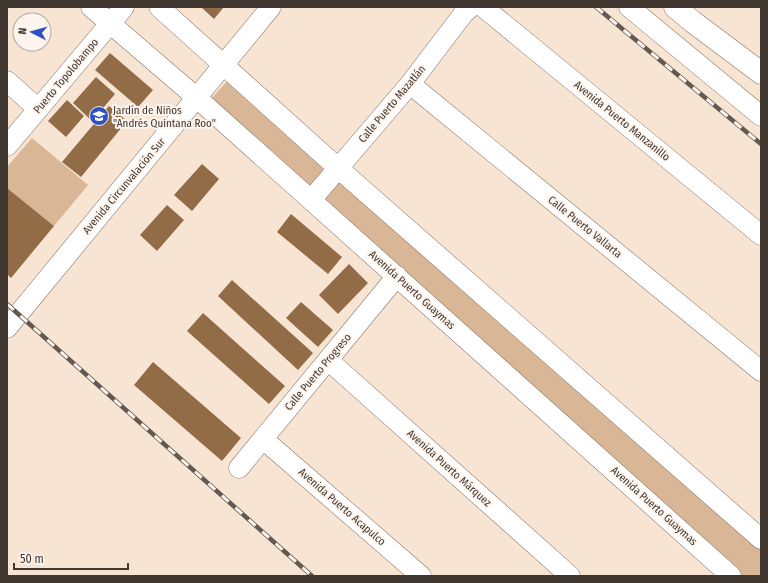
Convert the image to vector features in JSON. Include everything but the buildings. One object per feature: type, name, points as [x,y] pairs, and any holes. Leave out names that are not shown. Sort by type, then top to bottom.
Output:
[{"type":"highway","points":[[675,7],[761,73]]},
{"type":"street","name":"Avenida Puerto Guaymas","points":[[91,7],[197,98],[731,576]]},
{"type":"street","name":"Puerto Topolobampo","points":[[7,146],[124,7]]},
{"type":"street","points":[[159,7],[338,168],[761,539]]},
{"type":"street","name":"Avenida Circunvalación Sur","points":[[7,328],[272,7]]},
{"type":"street","name":"Calle Puerto Mazatlán","points":[[311,200],[410,84],[464,13],[471,7]]},
{"type":"street","name":"Avenida Puerto Manzanillo","points":[[483,7],[761,235]]},
{"type":"street","points":[[629,7],[761,116]]},
{"type":"street","points":[[7,81],[38,109]]},
{"type":"street","name":"Calle Puerto Vallarta","points":[[410,84],[761,371]]},
{"type":"street","name":"Calle Puerto Progreso","points":[[239,468],[397,276]]},
{"type":"street","name":"Avenida Puerto Márquez","points":[[328,360],[570,576]]},
{"type":"street","name":"Avenida Puerto Acapulco","points":[[263,439],[421,576]]},
{"type":"shaded area","points":[[232,76],[761,546],[761,576],[740,576],[210,100]]},
{"type":"shaded area","points":[[32,138],[88,185],[54,226],[7,188],[7,167]]},
{"type":"railway","points":[[596,7],[761,144]]},
{"type":"railway","points":[[7,304],[312,576]]},
{"type":"place","name":"Jardín de Niños \"Andrés Quintana Roo\"","points":[[99,116]]}]
